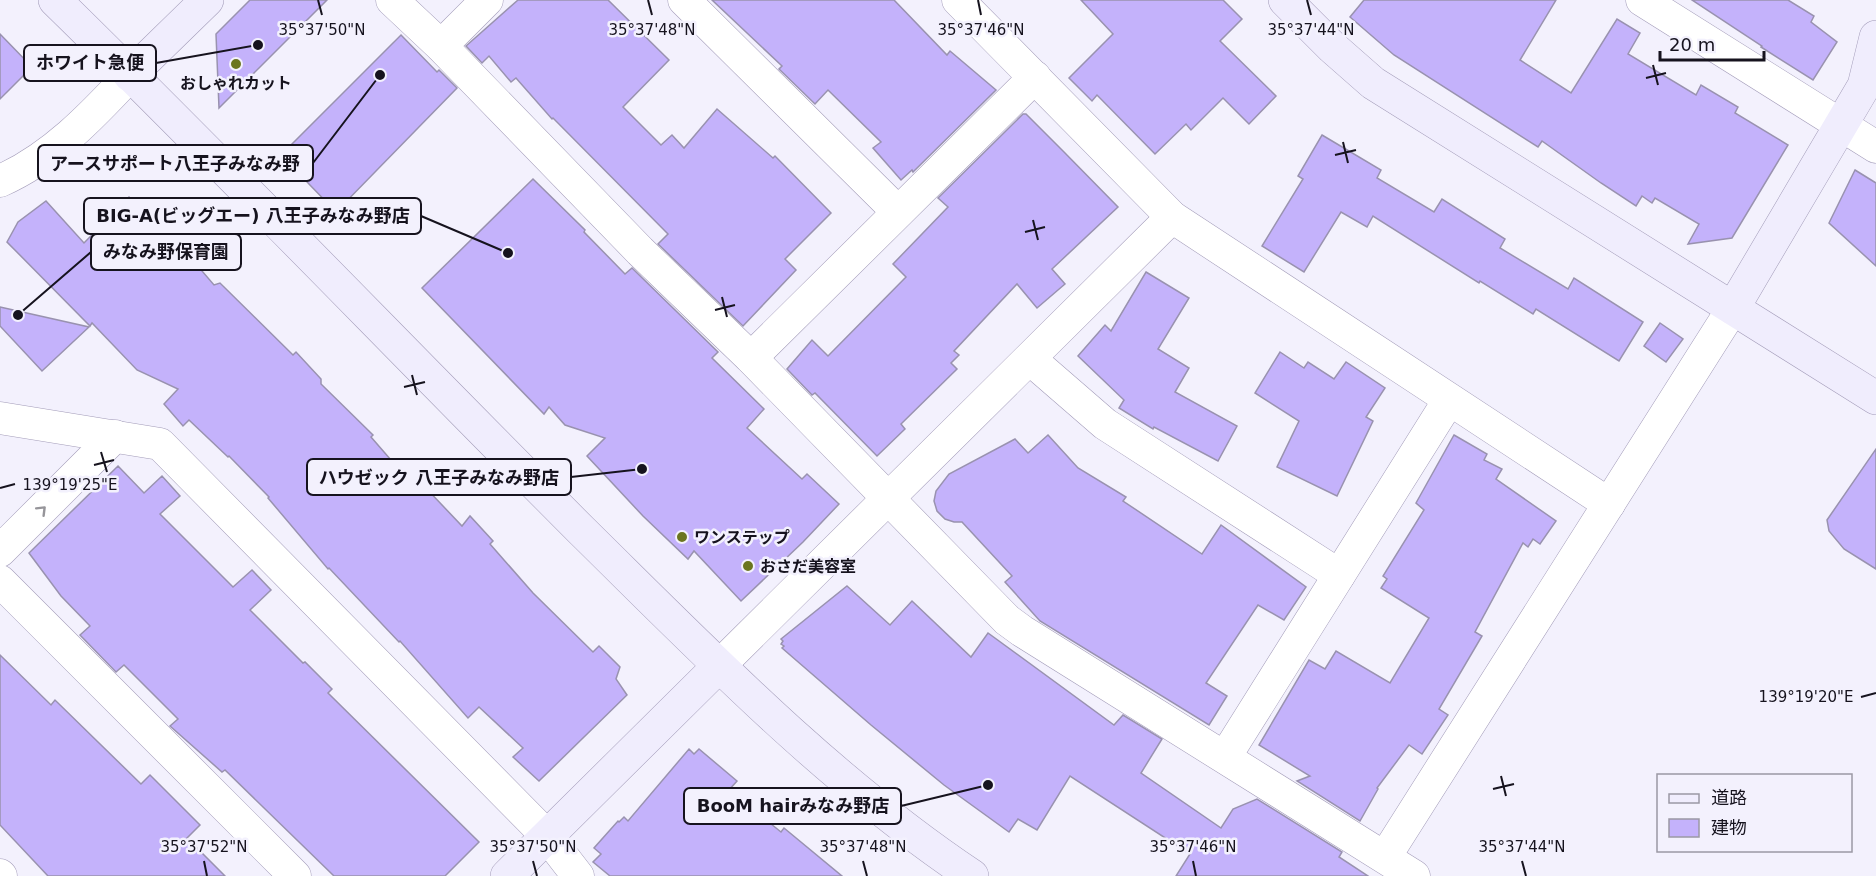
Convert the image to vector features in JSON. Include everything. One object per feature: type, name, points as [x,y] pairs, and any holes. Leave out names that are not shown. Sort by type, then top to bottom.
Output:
[{"type":"street","points":[[55,0],[718,667],[912,835],[972,876]]},
{"type":"street","points":[[0,181],[52,150],[96,112],[130,75],[207,0]]},
{"type":"street","points":[[392,0],[441,46],[640,251],[751,358],[1007,620],[1414,876]]},
{"type":"street","points":[[441,46],[487,0]]},
{"type":"street","points":[[684,0],[898,212]]},
{"type":"street","points":[[958,0],[1172,217],[1609,504]]},
{"type":"street","points":[[1285,0],[1332,47],[1373,83],[1876,398]]},
{"type":"street","points":[[1642,0],[1876,147]]},
{"type":"street","points":[[1385,857],[1733,309],[1864,86],[1876,37]]},
{"type":"street","points":[[751,358],[1035,77]]},
{"type":"street","points":[[507,876],[1172,217]]},
{"type":"street","points":[[1030,359],[1105,424],[1339,575]]},
{"type":"street","points":[[1225,757],[1449,400]]},
{"type":"street","points":[[0,418],[160,444],[547,836],[578,876]]},
{"type":"street","points":[[0,551],[115,436]]},
{"type":"street","points":[[0,581],[295,876]]},
{"type":"building","points":[[250,0],[327,0],[219,108],[216,34]]},
{"type":"building","points":[[518,0],[608,0],[669,60],[623,107],[661,145],[672,135],[684,148],[717,109],[773,158],[775,156],[831,213],[785,259],[796,270],[743,326],[658,244],[668,234],[552,119],[516,78],[511,82],[489,56],[482,63],[466,46]]},
{"type":"building","points":[[712,0],[894,0],[947,55],[950,51],[996,90],[913,172],[912,170],[901,180],[873,148],[881,142],[828,90],[815,104],[779,69],[782,66]]},
{"type":"building","points":[[1081,0],[1223,0],[1242,19],[1220,41],[1276,96],[1249,124],[1223,98],[1191,130],[1186,124],[1155,154],[1097,95],[1092,101],[1069,78],[1113,34]]},
{"type":"building","points":[[1364,0],[1556,0],[1520,60],[1571,93],[1617,19],[1640,33],[1628,54],[1696,95],[1701,85],[1738,107],[1735,113],[1788,145],[1732,238],[1688,244],[1699,224],[1655,198],[1652,203],[1642,196],[1636,206],[1542,141],[1538,147],[1394,55],[1350,17]]},
{"type":"building","points":[[1692,0],[1788,0],[1814,16],[1811,22],[1837,42],[1813,80]]},
{"type":"building","points":[[0,34],[32,67],[0,99]]},
{"type":"building","points":[[401,35],[437,72],[439,70],[457,88],[336,212],[281,155]]},
{"type":"building","points":[[1023,114],[1026,114],[1118,207],[1052,269],[1065,284],[1037,308],[1017,284],[954,351],[959,355],[951,363],[957,369],[901,424],[905,429],[877,456],[815,393],[812,395],[787,369],[812,340],[828,356],[906,277],[893,264],[948,207],[938,198]]},
{"type":"building","points":[[1322,135],[1381,170],[1377,178],[1434,212],[1442,199],[1505,239],[1500,248],[1568,289],[1574,278],[1643,322],[1619,361],[1536,309],[1533,314],[1480,281],[1479,283],[1373,216],[1367,227],[1341,212],[1304,272],[1262,246],[1303,179],[1298,176]]},
{"type":"building","points":[[1855,170],[1876,183],[1876,266],[1829,223]]},
{"type":"building","points":[[533,179],[585,230],[584,232],[625,274],[632,268],[718,352],[712,358],[764,409],[747,428],[802,479],[807,474],[839,504],[741,601],[694,551],[688,559],[643,516],[587,456],[605,438],[565,425],[549,407],[544,414],[422,288]]},
{"type":"building","points":[[129,197],[184,250],[214,285],[220,283],[293,355],[296,352],[321,379],[321,384],[373,435],[371,437],[417,490],[423,485],[462,526],[470,516],[493,541],[490,544],[533,593],[593,652],[599,646],[620,667],[616,679],[627,695],[539,781],[513,757],[523,748],[479,707],[468,718],[400,641],[328,569],[269,497],[229,456],[189,420],[183,426],[164,404],[178,389],[137,370],[92,323],[90,326],[7,242],[18,222],[46,201],[84,243]]},
{"type":"building","points":[[1146,272],[1189,298],[1158,349],[1189,368],[1175,392],[1237,426],[1218,461],[1154,427],[1153,429],[1119,408],[1124,400],[1078,356],[1105,325],[1111,331]]},
{"type":"building","points":[[0,307],[89,327],[42,371],[0,326]]},
{"type":"building","points":[[1660,323],[1683,339],[1666,362],[1644,346]]},
{"type":"building","points":[[1280,352],[1304,368],[1308,362],[1334,379],[1346,362],[1385,388],[1366,417],[1373,421],[1337,496],[1277,467],[1299,421],[1255,393]]},
{"type":"building","points":[[1048,435],[1078,468],[1126,497],[1123,501],[1202,554],[1221,525],[1306,587],[1284,620],[1258,605],[1206,683],[1227,696],[1209,725],[1040,621],[1005,582],[1012,576],[962,522],[945,519],[937,511],[934,501],[936,491],[949,474],[1015,439],[1028,453]]},
{"type":"building","points":[[1454,435],[1487,454],[1484,460],[1502,469],[1496,479],[1556,521],[1540,544],[1533,539],[1528,547],[1523,543],[1475,632],[1482,636],[1439,709],[1448,715],[1422,754],[1409,745],[1377,788],[1360,821],[1297,781],[1310,776],[1259,745],[1309,660],[1325,669],[1336,651],[1390,683],[1429,618],[1381,588],[1387,579],[1383,576],[1424,510],[1416,503]]},
{"type":"building","points":[[1876,449],[1876,569],[1844,549],[1829,531],[1827,520]]},
{"type":"building","points":[[118,466],[144,493],[162,476],[180,496],[160,514],[233,587],[252,570],[271,590],[250,610],[332,689],[328,693],[479,842],[445,876],[334,876],[225,770],[222,772],[170,726],[178,719],[124,665],[116,672],[80,635],[90,626],[61,596],[29,553]]},
{"type":"building","points":[[847,586],[890,625],[912,601],[971,657],[988,633],[1114,725],[1123,715],[1162,739],[1141,773],[1221,828],[1233,809],[1257,799],[1342,852],[1339,857],[1368,876],[1176,876],[1190,854],[1070,776],[1037,830],[1018,819],[1009,832],[944,785],[782,648],[784,646],[781,644],[783,641],[781,639]]},
{"type":"building","points":[[0,655],[51,705],[55,700],[141,784],[150,775],[200,825],[187,838],[225,876],[48,876],[0,825]]},
{"type":"building","points":[[689,749],[694,754],[699,749],[737,781],[729,790],[781,832],[784,828],[842,876],[610,876],[593,862],[601,854],[594,848],[618,821],[624,817],[628,821]]},
{"type":"place","name":"ホワイト急便","points":[[258,45]]},
{"type":"place","name":"おしゃれカット","points":[[236,64]]},
{"type":"place","name":"アースサポート八王子みなみ野","points":[[380,75]]},
{"type":"place","name":"BIG-A(ビッグエー) 八王子みなみ野店","points":[[508,253]]},
{"type":"place","name":"みなみ野保育園","points":[[18,315]]},
{"type":"place","name":"ハウゼック 八王子みなみ野店","points":[[642,469]]},
{"type":"place","name":"ワンステップ","points":[[682,537]]},
{"type":"place","name":"おさだ美容室","points":[[748,566]]},
{"type":"place","name":"BooM hairみなみ野店","points":[[988,785]]}]
